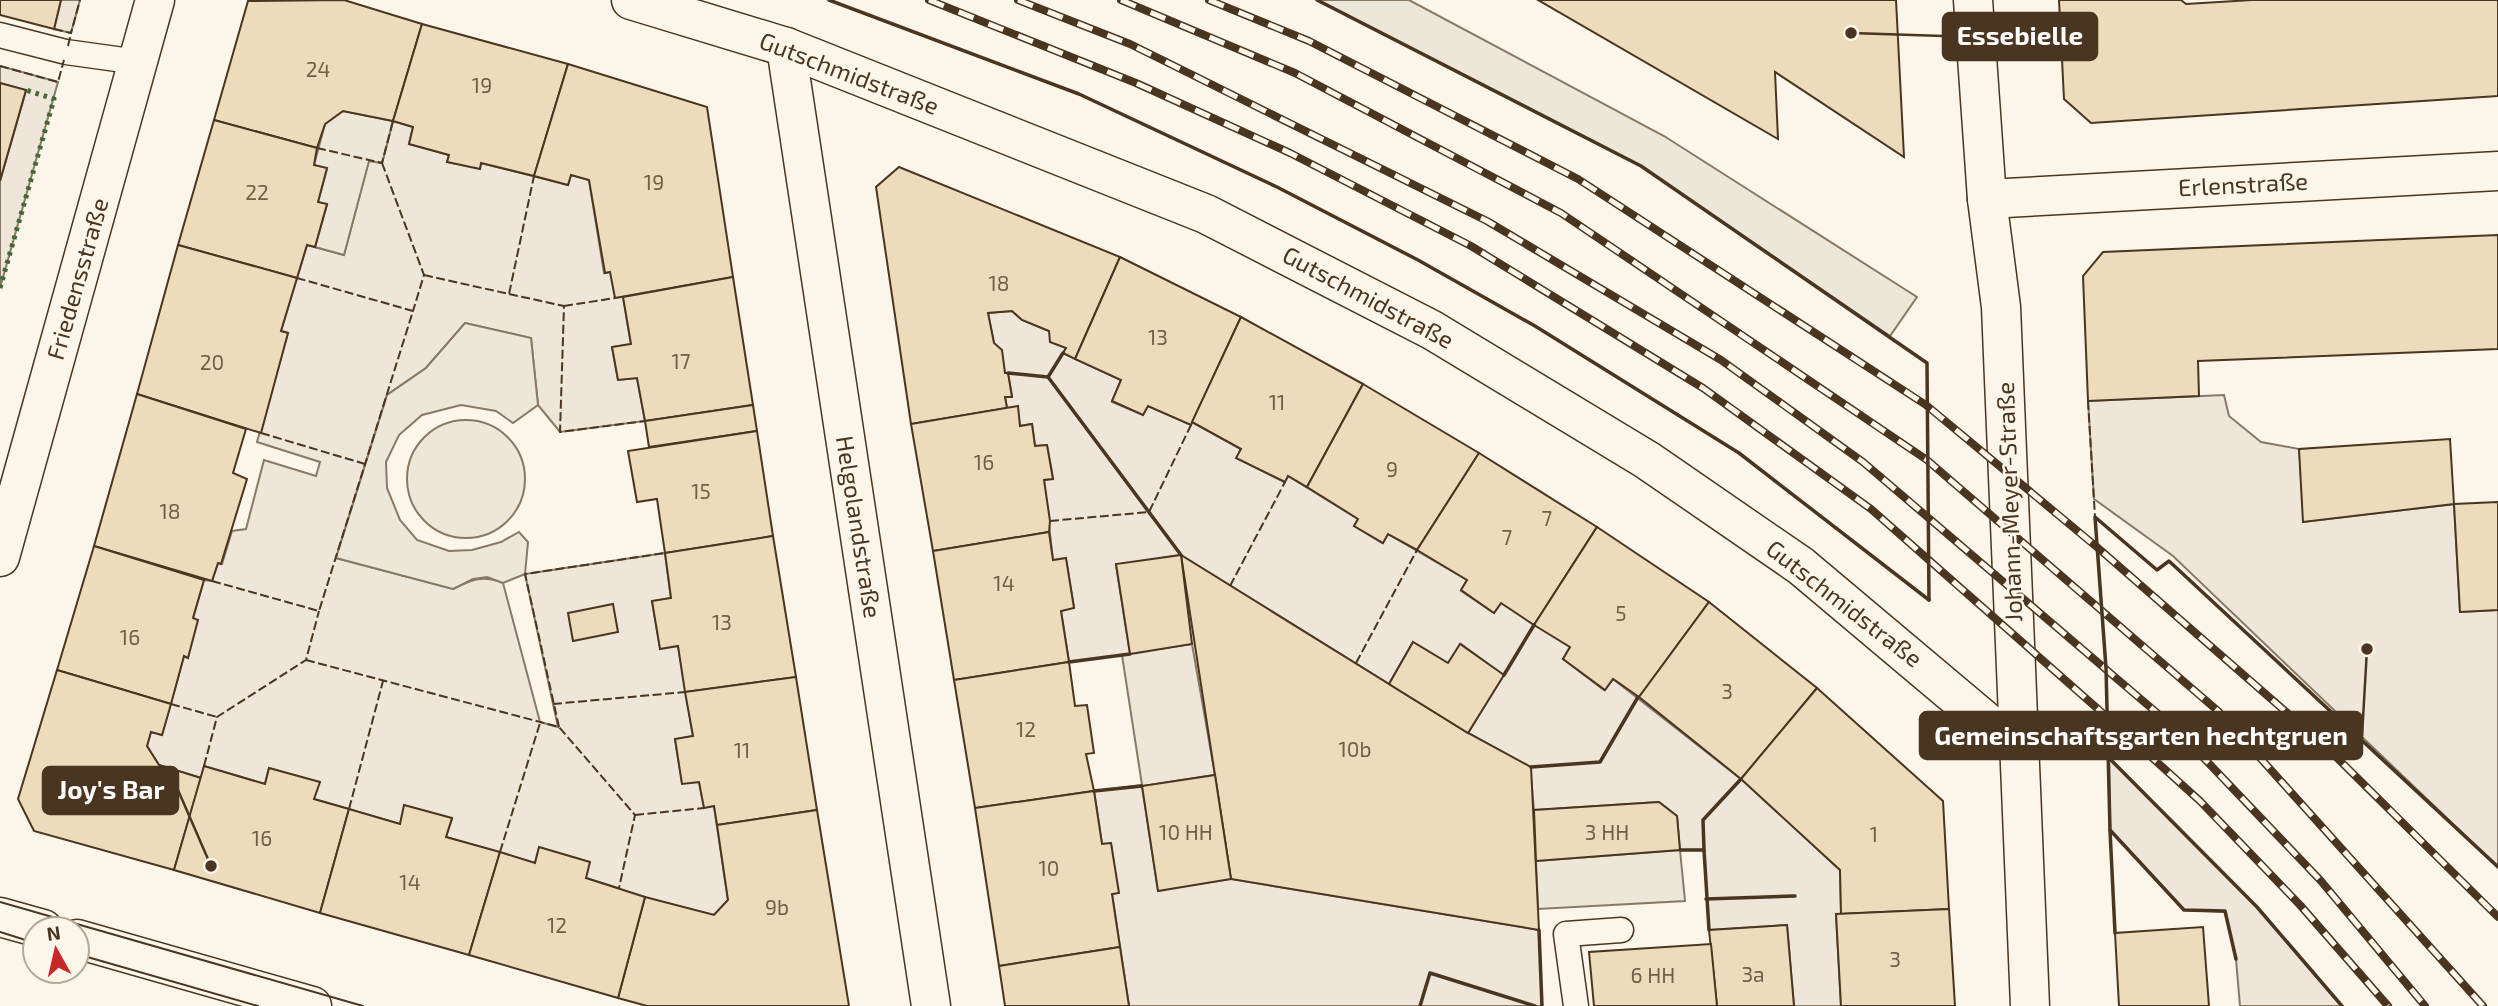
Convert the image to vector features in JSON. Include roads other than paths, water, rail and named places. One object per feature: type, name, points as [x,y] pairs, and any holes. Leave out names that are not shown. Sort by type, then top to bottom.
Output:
[{"type":"street","name":"Friedensstraße","points":[[0,557],[155,0]]},
{"type":"street","name":"Gutschmidstraße","points":[[631,0],[786,47],[1206,214],[1432,330],[1647,460],[1801,566],[2021,751]]},
{"type":"street","name":"Johann-Meyer-Straße","points":[[1973,0],[1987,199],[2001,307],[2031,1006]]},
{"type":"street","name":"Helgolandstraße","points":[[786,47],[931,1006]]},
{"type":"street","name":"Erlenstraße","points":[[1987,199],[2498,171]]},
{"type":"street","points":[[0,917],[21,923]]},
{"type":"street","points":[[91,943],[312,1006]]},
{"type":"lane","points":[[0,34],[66,52],[138,62]]},
{"type":"lane","points":[[1576,1006],[1566,934],[1621,930]]},
{"type":"tram line","points":[[0,902],[363,1006]]},
{"type":"tram line","points":[[0,932],[21,939]]},
{"type":"tram line","points":[[91,958],[258,1006]]},
{"type":"railway","points":[[929,0],[1136,83],[1290,153],[1471,246],[1703,388],[1871,509],[2107,717],[2200,801],[2300,905],[2388,1006]]},
{"type":"railway","points":[[1018,0],[1130,44],[1487,221],[1721,360],[1863,462],[2177,730],[2321,881],[2425,1006]]},
{"type":"railway","points":[[1121,0],[1295,73],[1561,213],[1927,460],[2218,711],[2483,1006]]},
{"type":"railway","points":[[1209,0],[1309,41],[1578,179],[1926,405],[2098,548],[2324,745],[2498,917]]},
{"type":"place","name":"Essebielle","points":[[1851,33]]},
{"type":"place","name":"Gemeinschaftsgarten hechtgruen","points":[[2367,649]]},
{"type":"place","name":"Joy's Bar","points":[[211,866]]}]
